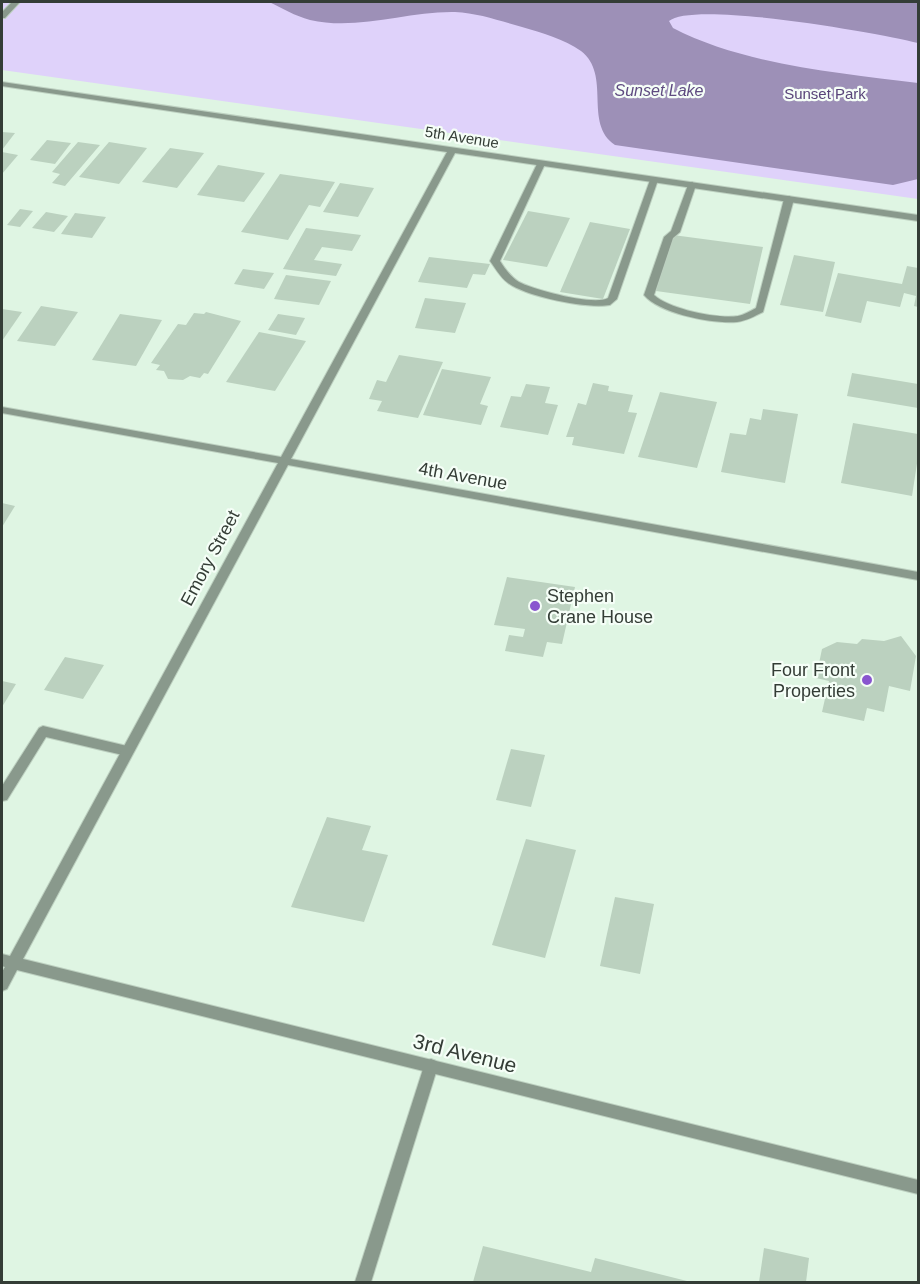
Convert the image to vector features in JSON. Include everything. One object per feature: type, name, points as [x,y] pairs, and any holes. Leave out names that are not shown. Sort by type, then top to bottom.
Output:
[{"type":"street","points":[[2,16],[16,2]]},
{"type":"street","name":"5th Avenue","points":[[2,84],[918,218]]},
{"type":"street","name":"Emory Street","points":[[2,985],[8,961],[127,751],[453,149]]},
{"type":"street","points":[[541,164],[495,261],[500,269],[525,289],[597,303],[607,303],[612,299],[654,180]]},
{"type":"street","points":[[692,185],[675,232],[669,237],[649,295],[652,301],[674,310],[738,319],[760,310],[789,199]]},
{"type":"street","name":"4th Avenue","points":[[2,410],[918,576]]},
{"type":"street","points":[[2,796],[42,731],[127,751]]},
{"type":"street","name":"3rd Avenue","points":[[8,961],[918,1186]]},
{"type":"street","points":[[363,1282],[431,1066]]},
{"type":"green space","name":"Sunset Park","points":[[2,2],[918,2],[918,199],[2,70]]},
{"type":"water","name":"Sunset Lake","points":[[269,2],[918,2],[918,43],[866,32],[748,16],[713,14],[685,16],[669,21],[673,28],[701,41],[761,59],[825,71],[918,83],[918,179],[893,185],[615,145],[606,136],[601,124],[595,73],[590,61],[581,51],[560,40],[497,20],[464,13],[419,14],[364,22],[328,23],[304,18]]},
{"type":"building","points":[[2,132],[15,133],[2,150]]},
{"type":"building","points":[[47,140],[71,143],[55,164],[30,160]]},
{"type":"building","points":[[78,142],[100,145],[65,186],[52,183],[60,174],[52,172]]},
{"type":"building","points":[[109,142],[147,148],[119,184],[79,177]]},
{"type":"building","points":[[170,148],[204,153],[177,188],[142,182]]},
{"type":"building","points":[[2,152],[18,155],[2,174]]},
{"type":"building","points":[[218,165],[265,173],[244,202],[197,195]]},
{"type":"building","points":[[280,174],[335,182],[320,207],[309,205],[288,240],[241,232]]},
{"type":"building","points":[[340,183],[374,188],[358,217],[323,212]]},
{"type":"building","points":[[20,209],[33,211],[20,227],[7,225]]},
{"type":"building","points":[[528,211],[570,218],[547,267],[503,260]]},
{"type":"building","points":[[46,212],[68,216],[54,232],[32,228]]},
{"type":"building","points":[[75,213],[106,217],[92,238],[61,234]]},
{"type":"building","points":[[590,222],[630,229],[603,299],[560,292]]},
{"type":"building","points":[[306,228],[361,235],[352,251],[322,247],[314,260],[342,264],[336,276],[283,269]]},
{"type":"building","points":[[673,235],[763,247],[750,304],[656,291]]},
{"type":"building","points":[[794,255],[835,262],[823,312],[780,305]]},
{"type":"building","points":[[429,257],[490,264],[485,275],[473,274],[467,288],[418,282]]},
{"type":"building","points":[[907,266],[918,268],[918,307],[914,306],[916,296],[904,293],[900,307],[867,301],[861,323],[825,316],[838,273],[902,284]]},
{"type":"building","points":[[243,269],[274,273],[264,289],[234,284]]},
{"type":"building","points":[[286,275],[331,281],[319,305],[274,299]]},
{"type":"building","points":[[425,298],[466,303],[455,333],[415,328]]},
{"type":"building","points":[[41,306],[78,312],[55,346],[17,341]]},
{"type":"building","points":[[2,309],[22,312],[2,341]]},
{"type":"building","points":[[206,312],[241,321],[208,374],[204,373],[200,378],[190,376],[183,380],[168,379],[164,371],[156,370],[160,365],[151,363],[178,324],[186,325],[194,313],[204,314]]},
{"type":"building","points":[[120,314],[162,320],[136,366],[92,360]]},
{"type":"building","points":[[278,314],[305,318],[296,335],[268,330]]},
{"type":"building","points":[[259,332],[306,341],[275,391],[226,382]]},
{"type":"building","points":[[399,355],[443,362],[418,418],[377,411],[382,401],[369,399],[377,380],[386,382]]},
{"type":"building","points":[[442,369],[491,377],[480,404],[488,406],[481,425],[423,415]]},
{"type":"building","points":[[852,373],[918,384],[918,408],[847,396]]},
{"type":"building","points":[[593,383],[609,386],[608,391],[633,395],[628,412],[637,413],[624,454],[572,445],[574,437],[566,437],[578,403],[586,405]]},
{"type":"building","points":[[526,384],[550,387],[545,403],[558,405],[548,435],[500,427],[511,396],[521,397]]},
{"type":"building","points":[[660,392],[717,402],[697,468],[638,457]]},
{"type":"building","points":[[763,409],[798,414],[785,483],[721,472],[730,433],[746,435],[750,418],[761,420]]},
{"type":"building","points":[[853,423],[918,434],[918,457],[912,496],[841,483]]},
{"type":"building","points":[[2,503],[15,506],[2,527]]},
{"type":"building","name":"Stephen Crane House","points":[[507,577],[575,587],[562,644],[547,642],[543,657],[505,651],[509,635],[523,637],[525,629],[494,625]]},
{"type":"building","name":"Four Front Properties","points":[[901,636],[916,656],[910,691],[889,686],[884,712],[867,708],[864,721],[822,712],[829,681],[816,678],[822,649],[837,642],[857,644],[862,639],[884,641]]},
{"type":"building","points":[[65,657],[104,665],[83,699],[44,690]]},
{"type":"building","points":[[2,681],[16,684],[2,707]]},
{"type":"building","points":[[511,749],[545,755],[531,807],[496,800]]},
{"type":"building","points":[[327,817],[371,826],[362,850],[388,855],[364,922],[291,907]]},
{"type":"building","points":[[526,839],[576,850],[545,958],[492,945]]},
{"type":"building","points":[[615,897],[654,904],[640,974],[600,966]]},
{"type":"building","points":[[483,1246],[591,1272],[595,1258],[691,1282],[473,1282]]},
{"type":"building","points":[[764,1248],[809,1258],[806,1282],[759,1282]]},
{"type":"place","name":"Stephen Crane House","points":[[535,606]]},
{"type":"place","name":"Four Front Properties","points":[[867,680]]}]
